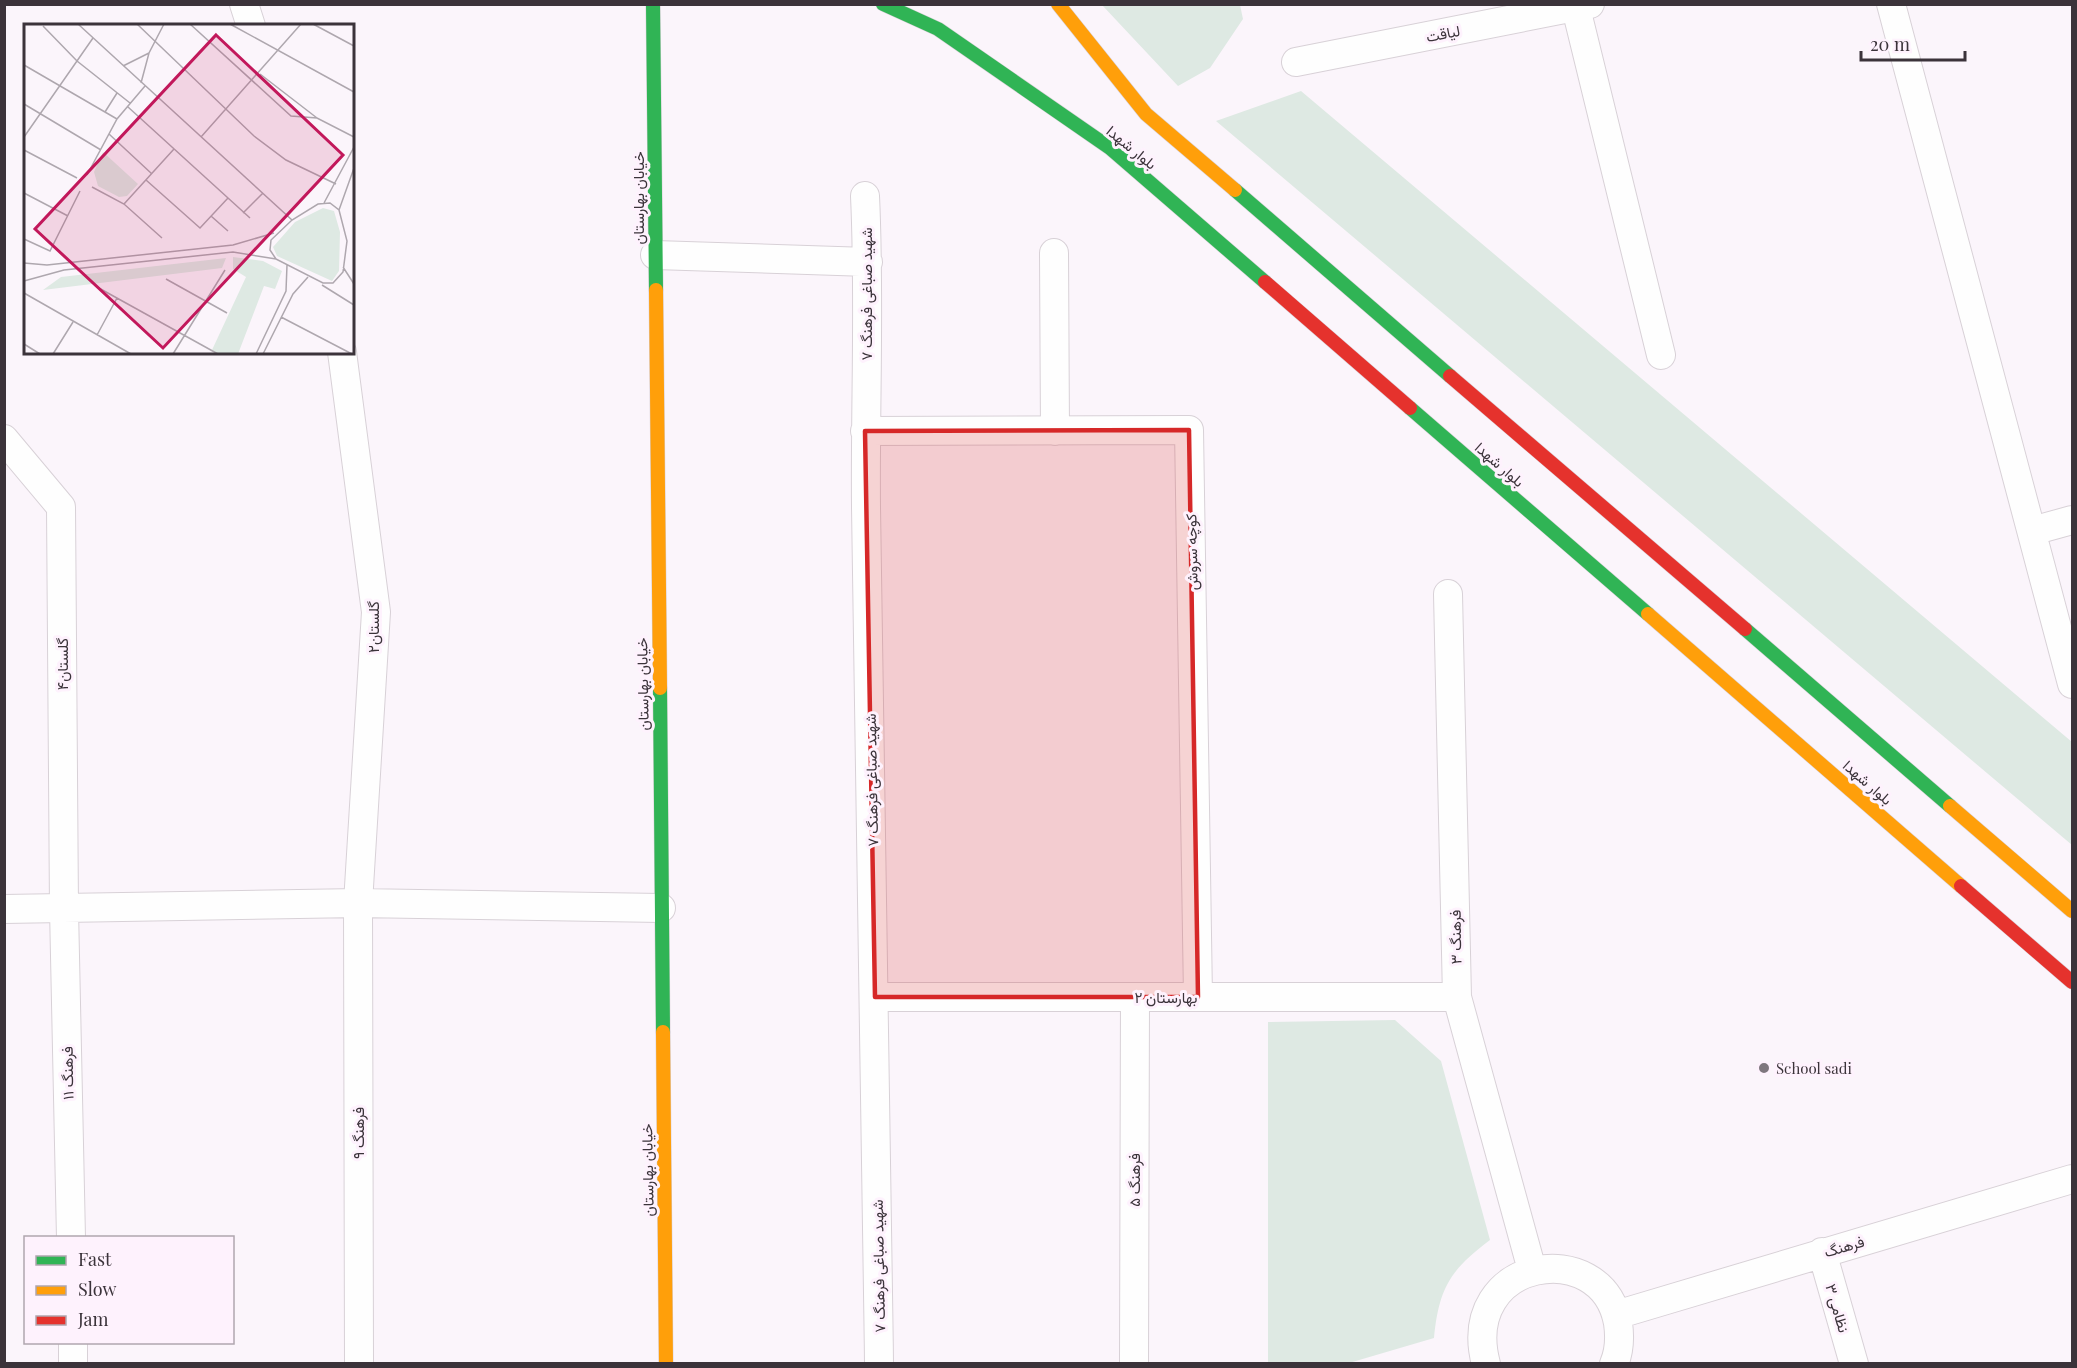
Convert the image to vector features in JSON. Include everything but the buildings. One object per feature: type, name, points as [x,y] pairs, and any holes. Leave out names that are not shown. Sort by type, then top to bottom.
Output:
[{"type":"main road","name":"خیابان بهارستان","points":[[653,4],[666,1364]]},
{"type":"main road","name":"بلوار شهدا","points":[[883,4],[938,29],[1110,148],[2073,982]]},
{"type":"main road","points":[[1058,4],[1146,114],[2073,911]]},
{"type":"street","points":[[244,4],[250,24]]},
{"type":"street","points":[[1891,4],[2073,684]]},
{"type":"street","points":[[1580,5],[1661,355]]},
{"type":"street","name":"لیاقت","points":[[1296,62],[1580,5]]},
{"type":"street","name":"شهید صباغی فرهنگ ۷","points":[[865,196],[868,262],[865,431],[879,1364]]},
{"type":"street","points":[[1054,253],[1055,431]]},
{"type":"street","points":[[655,255],[868,262]]},
{"type":"street","name":"گلستان۲","points":[[342,354],[376,612],[358,903]]},
{"type":"street","name":"کوچه سروش","points":[[865,431],[1189,430],[1198,997]]},
{"type":"street","name":"گلستان۴","points":[[4,439],[61,507],[64,909]]},
{"type":"street","points":[[2032,531],[2073,520]]},
{"type":"street","name":"فرهنگ ۳","points":[[1448,594],[1457,997],[1532,1270]]},
{"type":"street","points":[[4,909],[358,903],[661,908]]},
{"type":"street","name":"فرهنگ ۹","points":[[358,903],[359,1364]]},
{"type":"street","name":"فرهنگ ۱۱","points":[[64,909],[70,1236]]},
{"type":"street","name":"بهارستان ۲","points":[[875,997],[1457,997]]},
{"type":"street","name":"فرهنگ ۵","points":[[1134,1364],[1135,997]]},
{"type":"street","name":"فرهنگ","points":[[1616,1315],[2073,1179]]},
{"type":"street","name":"نظامی ۳","points":[[1822,1252],[1854,1364]]},
{"type":"street","points":[[1485,1363],[1481,1340],[1484,1317],[1494,1296],[1511,1280],[1532,1270],[1553,1268],[1574,1272],[1592,1281],[1607,1296],[1616,1315],[1620,1336],[1614,1364]]},
{"type":"street","points":[[73,1344],[73,1364]]},
{"type":"highlighted area","points":[[1189,430],[1198,997],[875,997],[865,431]]},
{"type":"shaded area","points":[[1102,5],[1240,5],[1243,19],[1210,68],[1178,86]]},
{"type":"shaded area","points":[[1301,91],[2072,742],[2072,845],[1216,121]]},
{"type":"shaded area","points":[[1395,1020],[1441,1061],[1490,1240],[1465,1261],[1449,1282],[1439,1306],[1434,1338],[1349,1363],[1268,1363],[1268,1022]]},
{"type":"traffic: fast","points":[[653,4],[656,290]]},
{"type":"traffic: fast","points":[[883,4],[938,29],[1110,148],[1265,282]]},
{"type":"traffic: fast","points":[[1235,190],[1450,376]]},
{"type":"traffic: fast","points":[[1410,408],[1648,614]]},
{"type":"traffic: fast","points":[[1745,629],[1950,806]]},
{"type":"traffic: fast","points":[[660,688],[663,1032]]},
{"type":"traffic: slow","points":[[1058,4],[1146,114],[1235,190]]},
{"type":"traffic: slow","points":[[656,290],[660,688]]},
{"type":"traffic: slow","points":[[1648,614],[1961,886]]},
{"type":"traffic: slow","points":[[1950,806],[2072,911]]},
{"type":"traffic: slow","points":[[663,1032],[666,1364]]},
{"type":"traffic: jam","points":[[1265,282],[1410,408]]},
{"type":"traffic: jam","points":[[1450,376],[1745,629]]},
{"type":"traffic: jam","points":[[1961,886],[2072,982]]},
{"type":"place","name":"School sadi","points":[[1764,1068]]}]
